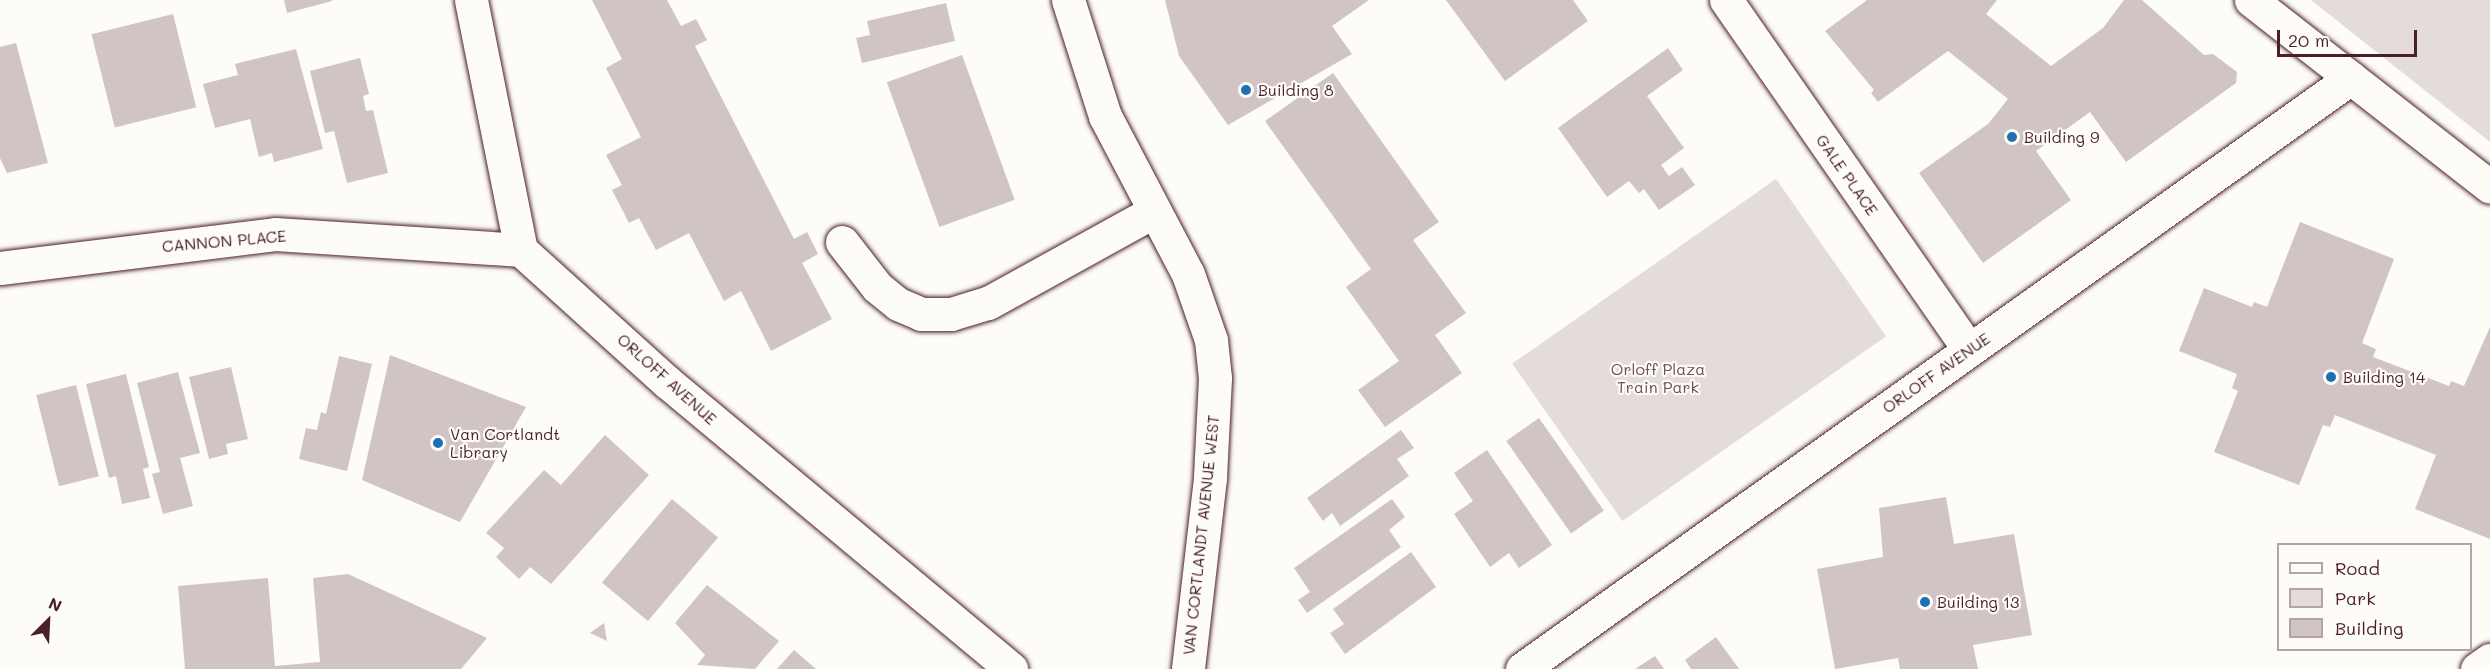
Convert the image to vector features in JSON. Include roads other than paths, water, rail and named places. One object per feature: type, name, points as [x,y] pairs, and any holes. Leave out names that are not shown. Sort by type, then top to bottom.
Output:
[{"type":"street","points":[[471,0],[521,250]]},
{"type":"street","name":"VAN CORTLANDT AVENUE WEST","points":[[1068,0],[1105,116],[1202,310],[1215,378],[1210,478],[1188,669]]},
{"type":"street","name":"GALE PLACE","points":[[1725,0],[1969,350]]},
{"type":"street","points":[[2252,0],[2490,187]]},
{"type":"street","name":"ORLOFF AVENUE","points":[[1522,669],[2351,78]]},
{"type":"street","points":[[842,242],[877,287],[898,304],[921,314],[951,314],[988,303],[1153,212]]},
{"type":"street","name":"CANNON PLACE","points":[[0,268],[275,234],[521,250]]},
{"type":"street","name":"ORLOFF AVENUE","points":[[521,250],[667,382],[1011,669]]},
{"type":"street","points":[[2477,669],[2490,660]]},
{"type":"place","name":"Building 8","points":[[1246,90]]},
{"type":"place","name":"Building 9","points":[[2012,137]]},
{"type":"place","name":"Building 14","points":[[2331,377]]},
{"type":"place","name":"Van Cortlandt Library","points":[[438,443]]},
{"type":"place","name":"Building 13","points":[[1925,602]]},
{"type":"park label","name":"Orloff Plaza Train Park","points":[[1658,378]]}]
